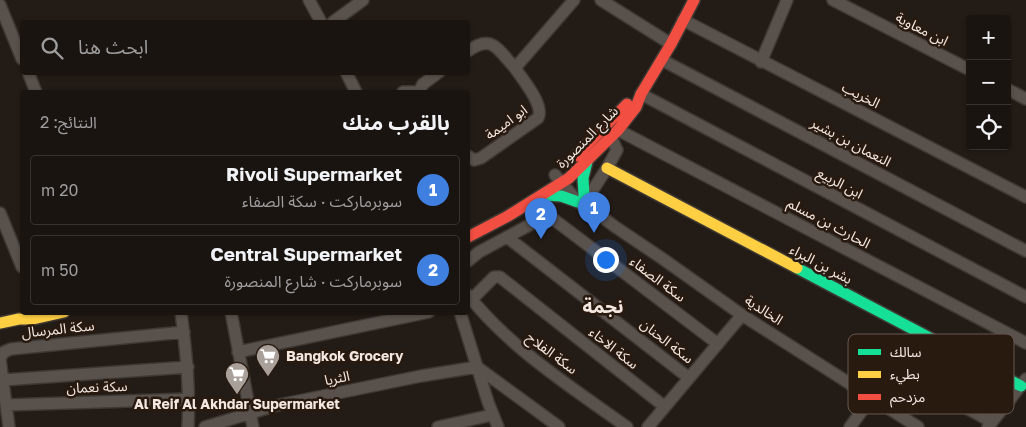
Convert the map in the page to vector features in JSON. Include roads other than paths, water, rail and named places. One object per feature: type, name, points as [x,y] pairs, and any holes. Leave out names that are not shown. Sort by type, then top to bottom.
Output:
[{"type":"main road","name":"شارع المنصورة","points":[[470,225],[586,162],[615,134],[636,107],[641,94],[662,60],[694,0]]},
{"type":"main road","name":"شارع المنصورة","points":[[470,236],[537,198],[561,177],[628,103],[641,94]]},
{"type":"main road","points":[[537,198],[560,196],[583,199],[582,178],[586,162]]},
{"type":"main road","name":"بشر بن البراء","points":[[607,168],[928,334]]},
{"type":"main road","points":[[0,332],[19,327],[43,315]]},
{"type":"main road","points":[[0,323],[19,319],[33,319]]},
{"type":"street","points":[[309,0],[319,20]]},
{"type":"street","points":[[336,20],[363,0]]},
{"type":"street","points":[[515,68],[574,0]]},
{"type":"street","points":[[601,0],[671,44]]},
{"type":"street","points":[[761,62],[787,0]]},
{"type":"street","name":"ابن معاوية","points":[[833,0],[966,68]]},
{"type":"street","points":[[0,5],[20,54]]},
{"type":"street","name":"الخريب","points":[[683,20],[761,62],[1026,197]]},
{"type":"street","name":"ابو اميمة","points":[[470,50],[480,43],[490,43],[495,46],[515,68],[539,104],[541,114],[481,158],[474,160],[470,157]]},
{"type":"street","name":"النعمان بن بشير","points":[[662,60],[1026,251]]},
{"type":"street","points":[[29,75],[35,90]]},
{"type":"street","points":[[348,75],[355,90]]},
{"type":"street","points":[[420,90],[423,84],[435,75]]},
{"type":"street","points":[[1011,91],[1026,99]]},
{"type":"street","name":"ابن الربيع","points":[[641,94],[1026,297]]},
{"type":"street","points":[[583,199],[607,168],[617,150],[615,134]]},
{"type":"street","name":"الحارث بن مسلم","points":[[615,134],[1008,334]]},
{"type":"street","name":"الخالدية","points":[[561,177],[597,213],[614,226],[663,258],[742,315],[848,382]]},
{"type":"street","name":"سكة الصفاء","points":[[537,198],[548,216],[718,344]]},
{"type":"street","points":[[0,215],[20,262]]},
{"type":"street","points":[[470,260],[480,252],[548,216]]},
{"type":"street","name":"سكة الحنان","points":[[507,237],[689,378]]},
{"type":"street","name":"سكة الاخاء","points":[[470,296],[497,276],[665,407]]},
{"type":"street","name":"سكة الفلاح","points":[[470,298],[496,327],[526,354],[627,427]]},
{"type":"street","points":[[181,315],[188,367],[188,427]]},
{"type":"street","points":[[232,315],[253,427]]},
{"type":"street","points":[[238,352],[415,315]]},
{"type":"street","points":[[461,315],[492,415],[498,427]]},
{"type":"street","points":[[648,427],[742,315]]},
{"type":"street","name":"سكة المرسال","points":[[10,427],[0,359],[4,352],[11,349],[184,332]]},
{"type":"street","name":"الحارث بن مسلم","points":[[1014,337],[1026,343]]},
{"type":"street","points":[[477,366],[559,427]]},
{"type":"street","name":"الثريا","points":[[205,427],[274,406],[477,366]]},
{"type":"street","points":[[3,380],[188,367]]},
{"type":"street","points":[[1014,394],[1023,383]]},
{"type":"street","name":"سكة نعمان","points":[[6,406],[189,398]]},
{"type":"street","points":[[850,427],[860,414]]},
{"type":"street","name":"الخالدية","points":[[898,414],[918,427]]},
{"type":"street","points":[[974,414],[990,424],[998,414]]},
{"type":"street","points":[[438,427],[492,415]]},
{"type":"place","name":"Rivoli Supermarket","points":[[594,233]]},
{"type":"place","name":"Central Supermarket","points":[[541,239]]},
{"type":"place","name":"Bangkok Grocery","points":[[268,377]]},
{"type":"place","name":"Al Reif Al Akhdar Supermarket","points":[[237,395]]},
{"type":"district","name":"نجمة","points":[[603,306]]}]
